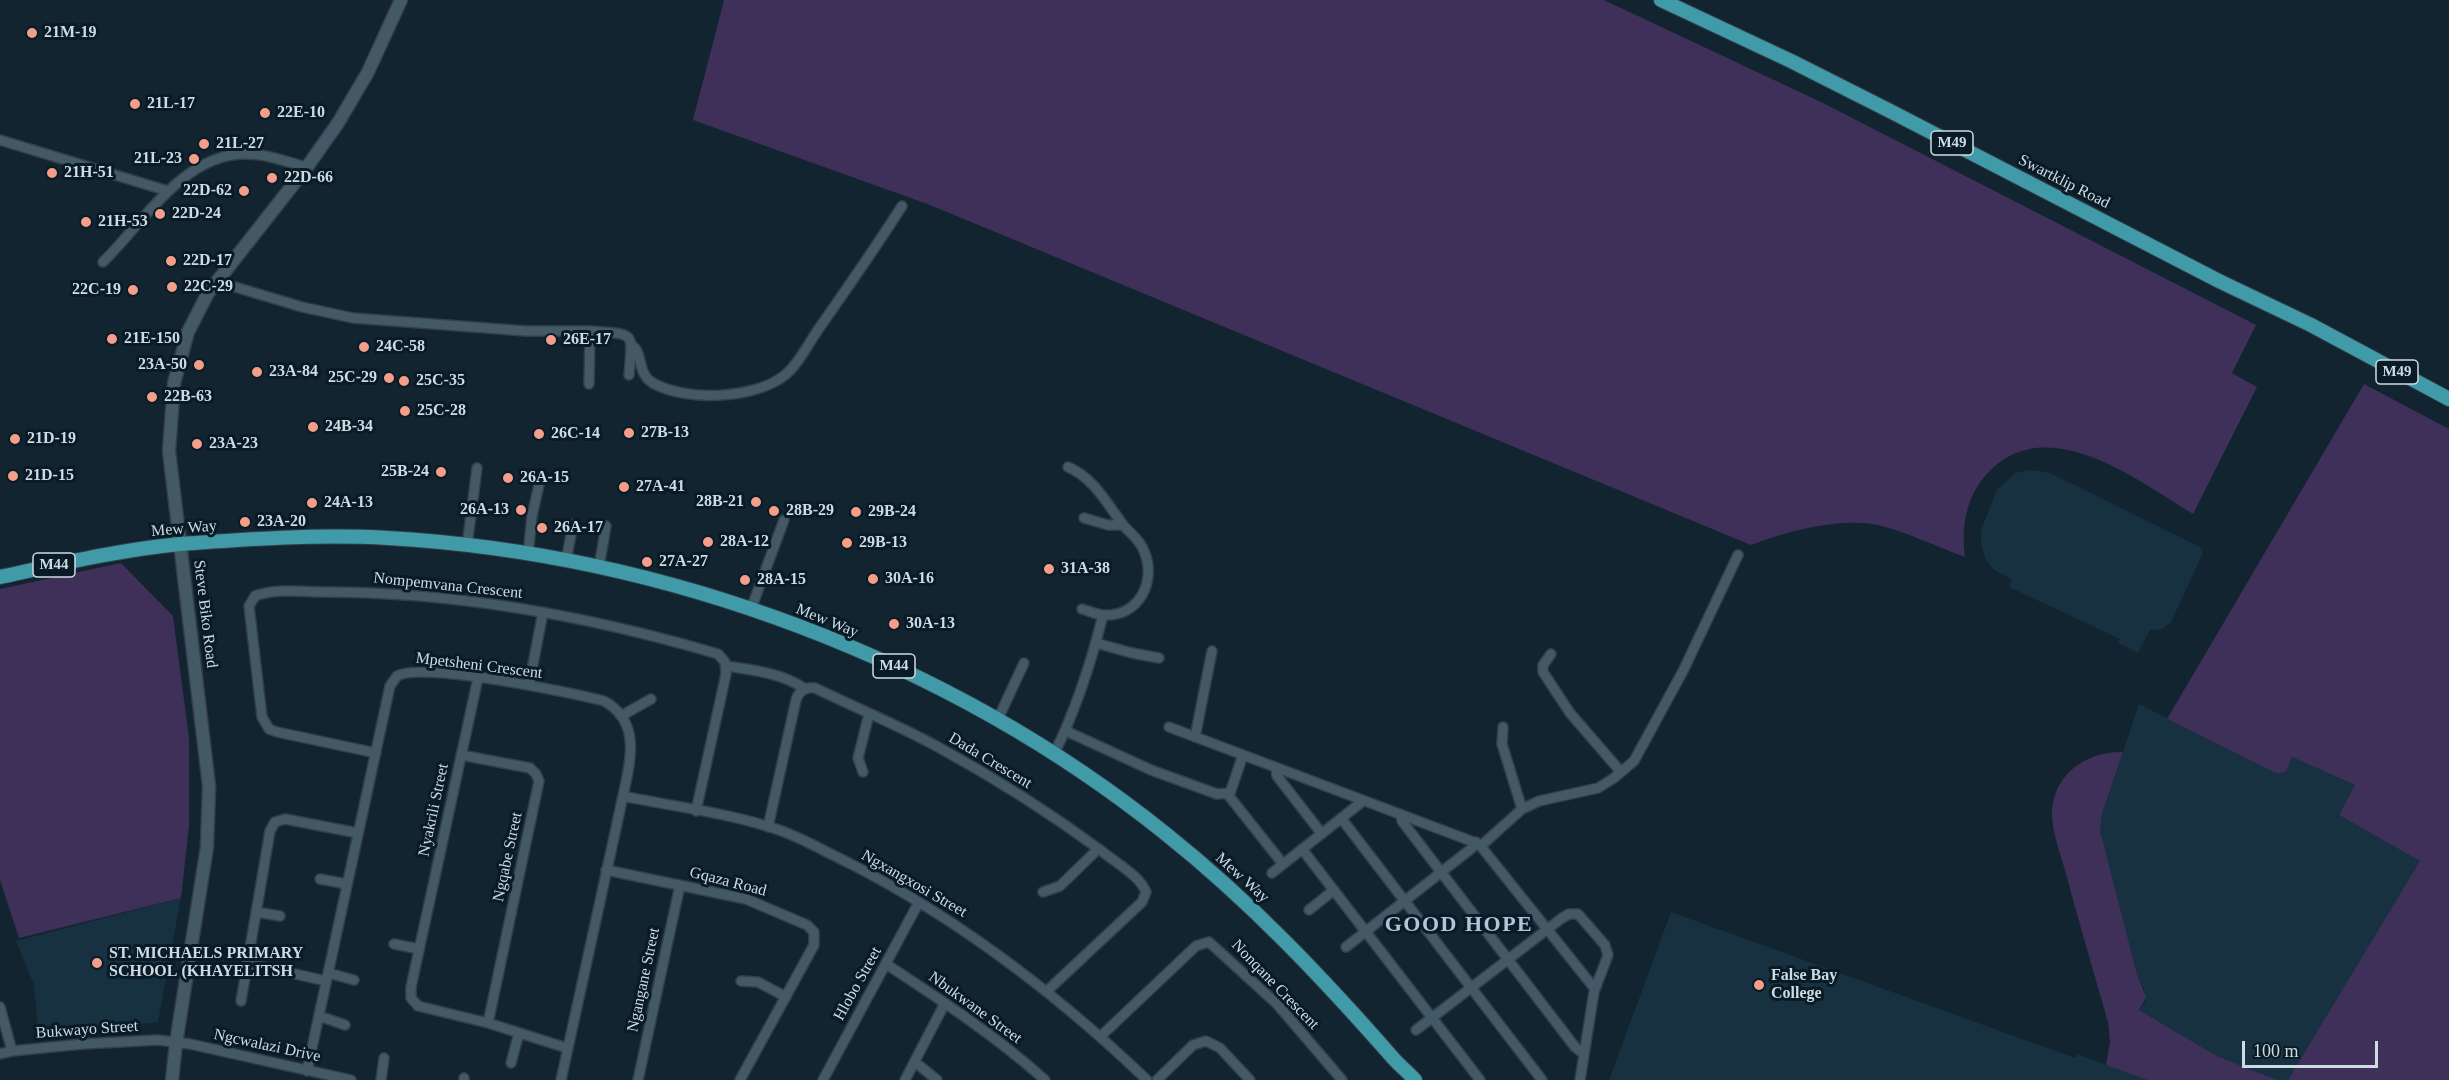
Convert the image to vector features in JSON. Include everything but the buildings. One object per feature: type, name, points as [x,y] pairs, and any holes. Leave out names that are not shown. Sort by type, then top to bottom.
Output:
[{"type":"main road","name":"Swartklip Road","points":[[1661,0],[1791,61],[2219,281],[2311,325],[2449,399]]},
{"type":"main road","name":"Mew Way","points":[[0,577],[109,554],[180,544],[264,539],[376,538],[467,546],[599,567],[691,590],[751,609],[896,667],[998,719],[1054,754],[1126,804],[1224,883],[1314,970],[1415,1080]]},
{"type":"main road","name":"Mew Way","points":[[1399,1065],[1407,1080]]},
{"type":"street","name":"Steve Biko Road","points":[[172,1080],[205,857],[209,819],[209,786],[169,451],[171,398],[184,343],[215,281],[306,167],[354,97],[401,0]]},
{"type":"street","points":[[0,140],[168,191]]},
{"type":"street","points":[[103,262],[168,191],[199,166],[229,155],[254,154],[306,167]]},
{"type":"street","points":[[215,281],[302,307],[353,318],[526,331],[590,331],[625,335],[636,349],[641,370],[647,378],[668,389],[721,395],[752,391],[769,385],[790,370],[856,277],[902,206]]},
{"type":"street","points":[[589,384],[590,331]]},
{"type":"street","points":[[628,375],[632,345]]},
{"type":"street","points":[[1068,467],[1080,472],[1100,493],[1144,551],[1148,582],[1144,594],[1130,609],[1103,615],[1082,609]]},
{"type":"street","points":[[467,546],[477,468]]},
{"type":"street","points":[[528,555],[532,516],[541,476]]},
{"type":"street","points":[[1084,518],[1108,525],[1123,525]]},
{"type":"street","points":[[751,609],[784,520]]},
{"type":"street","points":[[566,561],[573,524]]},
{"type":"street","points":[[599,567],[606,526]]},
{"type":"street","points":[[1346,947],[1522,809],[1539,801],[1598,788],[1634,760],[1683,671],[1738,555]]},
{"type":"street","name":"Nompemvana Crescent","points":[[376,753],[277,732],[267,726],[262,717],[249,606],[255,596],[282,592],[382,594],[470,601],[543,612],[662,637],[718,654],[726,666]]},
{"type":"street","points":[[530,686],[543,612]]},
{"type":"street","points":[[1054,754],[1066,731],[1096,643],[1103,615]]},
{"type":"street","points":[[1096,643],[1159,658]]},
{"type":"street","points":[[1195,737],[1212,651]]},
{"type":"street","points":[[1551,654],[1543,665],[1543,672],[1570,713],[1621,772]]},
{"type":"street","points":[[998,719],[1023,663]]},
{"type":"street","points":[[696,811],[726,666]]},
{"type":"street","name":"Dada Crescent","points":[[726,666],[774,675],[805,689],[815,688],[937,746],[1000,782],[1098,849],[1141,884],[1146,892],[1145,899],[1047,991]]},
{"type":"street","name":"Mpetsheni Crescent","points":[[307,1071],[390,686],[397,676],[413,672],[530,686],[604,701],[621,716]]},
{"type":"street","name":"Nyakrili Street","points":[[477,678],[411,987],[411,998],[415,1004],[488,1023],[567,1048]]},
{"type":"street","points":[[768,827],[796,700],[799,693],[805,689]]},
{"type":"street","points":[[561,1080],[632,747],[632,738],[621,716],[651,699]]},
{"type":"street","points":[[863,772],[858,758],[869,714]]},
{"type":"street","points":[[1169,727],[1479,844],[1595,989]]},
{"type":"street","points":[[1503,727],[1502,744],[1522,809]]},
{"type":"street","points":[[1066,731],[1151,770],[1217,794],[1229,793]]},
{"type":"street","name":"Ngqabe Street","points":[[461,755],[530,768],[539,781],[488,1023]]},
{"type":"street","points":[[1229,793],[1243,756]]},
{"type":"street","points":[[1276,768],[1277,776],[1322,834]]},
{"type":"street","points":[[1229,793],[1283,864]]},
{"type":"street","name":"Ngxangxosi Street","points":[[623,796],[768,827],[852,864],[920,902],[978,940],[1047,991],[1101,1036],[1148,1080]]},
{"type":"street","points":[[1272,873],[1363,801]]},
{"type":"street","points":[[1401,815],[1402,821],[1441,873],[1575,1047],[1584,1054]]},
{"type":"street","points":[[1341,818],[1542,1080]]},
{"type":"street","points":[[241,1001],[270,831],[275,822],[285,819],[358,833]]},
{"type":"street","points":[[1042,892],[1060,886],[1098,849]]},
{"type":"street","points":[[1302,849],[1480,1080]]},
{"type":"street","name":"Gqaza Road","points":[[606,870],[755,902],[812,928],[815,935],[814,945],[740,1080]]},
{"type":"street","points":[[320,879],[347,884]]},
{"type":"street","name":"Ngangane Street","points":[[638,1080],[680,885]]},
{"type":"street","points":[[1309,910],[1334,890]]},
{"type":"street","name":"Hlobo Street","points":[[823,1080],[920,902]]},
{"type":"street","points":[[256,912],[279,916]]},
{"type":"street","points":[[1416,1030],[1547,929],[1567,915],[1576,914],[1582,916],[1607,950],[1607,957],[1595,989],[1580,1080]]},
{"type":"street","name":"Nonqane Crescent","points":[[1101,1036],[1196,946],[1209,942],[1276,1004],[1342,1080]]},
{"type":"street","points":[[394,944],[419,949]]},
{"type":"street","points":[[247,963],[354,980]]},
{"type":"street","name":"Nbukwane Street","points":[[886,964],[945,1003],[1045,1080]]},
{"type":"street","points":[[741,981],[758,982],[786,997]]},
{"type":"street","points":[[905,1080],[945,1003]]},
{"type":"street","points":[[0,1007],[12,1050]]},
{"type":"street","points":[[319,1016],[345,1025]]},
{"type":"street","points":[[512,1063],[519,1033]]},
{"type":"street","name":"Bukwayo Street","points":[[0,1054],[12,1050],[158,1040],[176,1043]]},
{"type":"street","points":[[1157,1080],[1190,1048],[1202,1041],[1212,1042],[1220,1048],[1250,1080]]},
{"type":"street","name":"Ngcwalazi Drive","points":[[176,1043],[351,1080]]},
{"type":"street","points":[[381,1080],[384,1058]]},
{"type":"street","points":[[915,1062],[937,1080]]},
{"type":"shaded area","points":[[724,0],[1604,0],[1823,103],[2256,325],[2232,373],[2257,387],[2193,514],[2145,484],[2091,457],[2063,449],[2035,448],[2010,456],[1986,475],[1979,484],[1966,513],[1965,557],[1900,532],[1863,523],[1814,527],[1751,545],[930,205],[693,120]]},
{"type":"shaded area","points":[[2364,384],[2449,429],[2449,1080],[2288,1080],[2420,861],[2339,815],[2355,785],[2292,757],[2286,771],[2278,774],[2167,719]]},
{"type":"shaded area","points":[[2030,470],[2050,473],[2200,547],[2203,553],[2171,622],[2162,629],[2150,630],[2138,653],[2118,643],[2120,639],[2009,587],[2012,579],[1994,570],[1986,560],[1981,544],[1981,530],[1997,490],[2015,473]]},
{"type":"shaded area","points":[[121,563],[173,616],[189,738],[189,826],[181,898],[19,938],[0,880],[0,589]]},
{"type":"shaded area","points":[[2139,704],[2278,774],[2286,770],[2292,757],[2355,785],[2339,815],[2421,861],[2288,1080],[2277,1080],[2217,1056],[2139,1010],[2145,1002],[2144,989],[2137,974],[2100,830],[2100,821]]},
{"type":"shaded area","points":[[2123,752],[2102,814],[2100,830],[2137,974],[2146,997],[2139,1010],[2217,1056],[2277,1080],[2147,1080],[2106,1065],[2110,1042],[2108,1022],[2056,839],[2052,809],[2060,784],[2076,766],[2098,755]]},
{"type":"shaded area","name":"ST. MICHAELS PRIMARY SCHOOL (KHAYELITSH","points":[[181,898],[158,1022],[39,1037],[34,985],[16,941]]},
{"type":"shaded area","name":"False Bay College","points":[[1671,912],[2075,1058],[2077,1054],[2147,1080],[1609,1080]]},
{"type":"place","name":"21M-19","points":[[32,33]]},
{"type":"place","name":"21L-17","points":[[135,104]]},
{"type":"place","name":"22E-10","points":[[265,113]]},
{"type":"place","name":"21L-27","points":[[204,144]]},
{"type":"place","name":"21L-23","points":[[194,159]]},
{"type":"place","name":"21H-51","points":[[52,173]]},
{"type":"place","name":"22D-66","points":[[272,178]]},
{"type":"place","name":"22D-62","points":[[244,191]]},
{"type":"place","name":"22D-24","points":[[160,214]]},
{"type":"place","name":"21H-53","points":[[86,222]]},
{"type":"place","name":"22D-17","points":[[171,261]]},
{"type":"place","name":"22C-29","points":[[172,287]]},
{"type":"place","name":"22C-19","points":[[133,290]]},
{"type":"place","name":"21E-150","points":[[112,339]]},
{"type":"place","name":"26E-17","points":[[551,340]]},
{"type":"place","name":"24C-58","points":[[364,347]]},
{"type":"place","name":"23A-50","points":[[199,365]]},
{"type":"place","name":"23A-84","points":[[257,372]]},
{"type":"place","name":"25C-29","points":[[389,378]]},
{"type":"place","name":"25C-35","points":[[404,381]]},
{"type":"place","name":"22B-63","points":[[152,397]]},
{"type":"place","name":"25C-28","points":[[405,411]]},
{"type":"place","name":"24B-34","points":[[313,427]]},
{"type":"place","name":"27B-13","points":[[629,433]]},
{"type":"place","name":"26C-14","points":[[539,434]]},
{"type":"place","name":"21D-19","points":[[15,439]]},
{"type":"place","name":"23A-23","points":[[197,444]]},
{"type":"place","name":"25B-24","points":[[441,472]]},
{"type":"place","name":"21D-15","points":[[13,476]]},
{"type":"place","name":"26A-15","points":[[508,478]]},
{"type":"place","name":"27A-41","points":[[624,487]]},
{"type":"place","name":"28B-21","points":[[756,502]]},
{"type":"place","name":"24A-13","points":[[312,503]]},
{"type":"place","name":"26A-13","points":[[521,510]]},
{"type":"place","name":"28B-29","points":[[774,511]]},
{"type":"place","name":"29B-24","points":[[856,512]]},
{"type":"place","name":"23A-20","points":[[245,522]]},
{"type":"place","name":"26A-17","points":[[542,528]]},
{"type":"place","name":"28A-12","points":[[708,542]]},
{"type":"place","name":"29B-13","points":[[847,543]]},
{"type":"place","name":"27A-27","points":[[647,562]]},
{"type":"place","name":"31A-38","points":[[1049,569]]},
{"type":"place","name":"30A-16","points":[[873,579]]},
{"type":"place","name":"28A-15","points":[[745,580]]},
{"type":"place","name":"30A-13","points":[[894,624]]},
{"type":"place","name":"ST. MICHAELS PRIMARY SCHOOL (KHAYELITSH","points":[[97,963]]},
{"type":"place","name":"False Bay College","points":[[1759,985]]},
{"type":"district","name":"GOOD HOPE","points":[[1459,925]]}]
